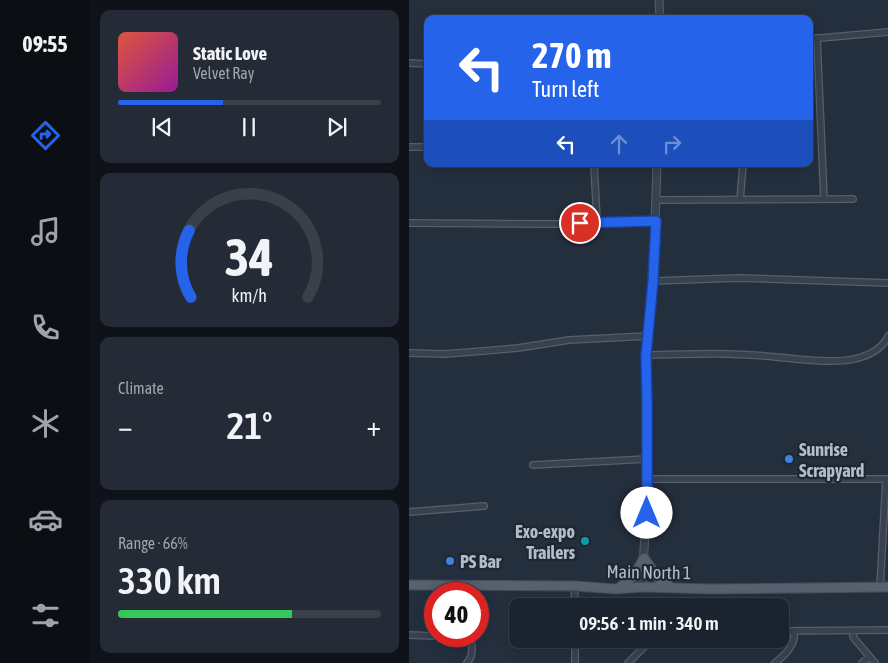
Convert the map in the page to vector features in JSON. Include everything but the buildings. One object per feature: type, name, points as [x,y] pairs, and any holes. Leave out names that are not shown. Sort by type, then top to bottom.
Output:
[{"type":"main road","points":[[616,588],[634,576],[644,558],[658,578],[672,588]]},
{"type":"main road","name":"Main North 1","points":[[409,585],[763,589],[884,587]]},
{"type":"street","points":[[659,0],[660,15]]},
{"type":"street","points":[[813,38],[888,32]]},
{"type":"street","points":[[817,38],[824,199]]},
{"type":"street","points":[[409,64],[424,64]]},
{"type":"street","points":[[409,147],[424,147]]},
{"type":"street","points":[[594,167],[597,221]]},
{"type":"street","points":[[643,587],[647,478],[646,355],[653,281],[657,167]]},
{"type":"street","points":[[740,200],[743,167]]},
{"type":"street","points":[[656,200],[853,199]]},
{"type":"street","points":[[409,223],[563,224],[597,221],[656,221]]},
{"type":"street","points":[[653,281],[738,278],[888,283]]},
{"type":"street","points":[[646,355],[728,354],[774,356],[821,362],[835,361],[855,358],[874,352],[885,343],[888,335]]},
{"type":"street","points":[[409,353],[444,354],[518,348],[569,340],[648,336]]},
{"type":"street","points":[[533,466],[647,458]]},
{"type":"street","points":[[647,478],[887,479],[884,587]]},
{"type":"street","points":[[409,512],[484,506]]},
{"type":"street","points":[[574,598],[575,586]]},
{"type":"street","points":[[789,631],[888,630]]},
{"type":"street","points":[[775,663],[792,646],[795,636],[794,631]]},
{"type":"street","points":[[854,631],[853,637],[875,663]]},
{"type":"street","points":[[409,635],[424,636]]},
{"type":"street","points":[[467,663],[471,657],[472,647]]},
{"type":"street","points":[[575,648],[575,663]]},
{"type":"street","points":[[628,663],[643,648]]},
{"type":"street","points":[[862,663],[869,657]]},
{"type":"place","name":"Sunrise Scrapyard","points":[[789,459]]},
{"type":"place","name":"Exo-expo Trailers","points":[[585,541]]},
{"type":"place","name":"PS Bar","points":[[450,561]]},
{"type":"route","points":[[580,223],[597,221],[656,221],[646,355],[647,513]]}]
